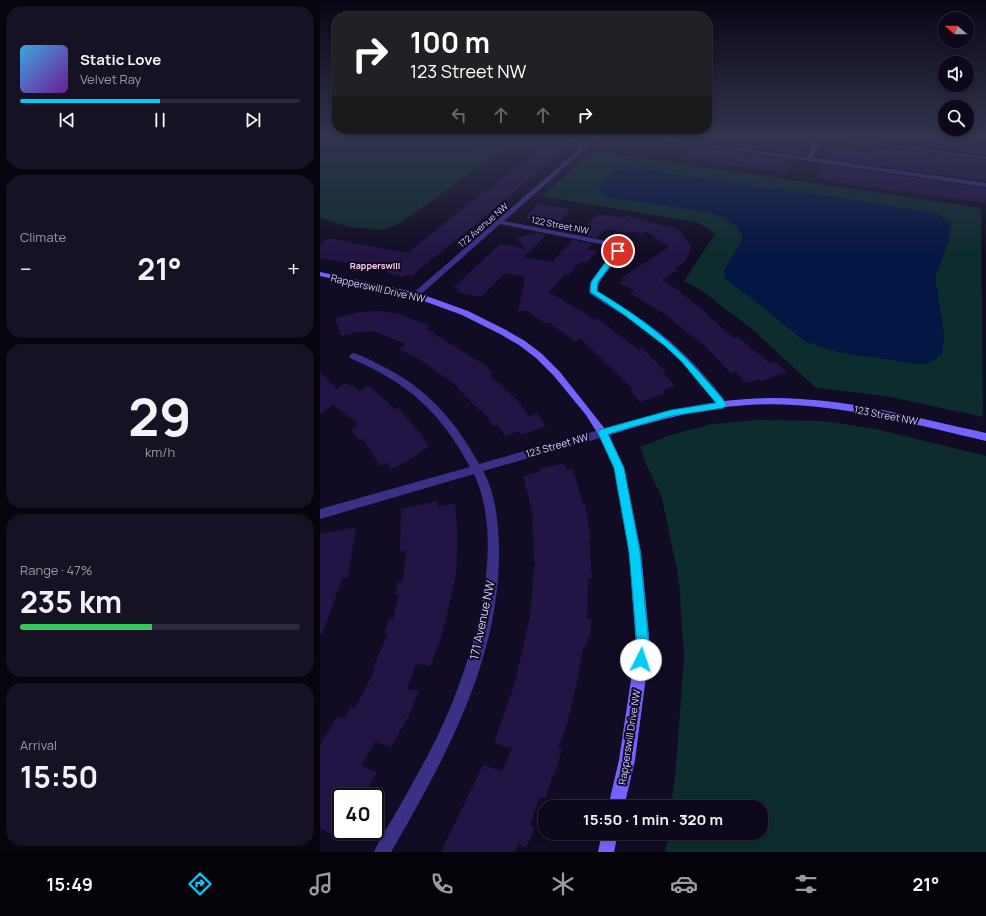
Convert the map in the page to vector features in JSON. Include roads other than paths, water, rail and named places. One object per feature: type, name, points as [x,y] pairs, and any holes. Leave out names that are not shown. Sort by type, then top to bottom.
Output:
[{"type":"street","name":"172 Avenue NW","points":[[415,295],[552,176]]},
{"type":"street","points":[[921,176],[986,185]]},
{"type":"street","name":"122 Street NW","points":[[499,222],[607,244],[617,248],[616,254],[595,282],[593,292],[626,312],[668,344],[685,360],[723,405]]},
{"type":"street","name":"Rapperswill Drive NW","points":[[320,274],[415,295],[487,323],[522,343],[539,356],[557,374],[589,413],[602,433],[619,468],[634,544],[643,646],[627,760],[618,800]]},
{"type":"street","name":"171 Avenue NW","points":[[353,356],[393,374],[427,398],[457,435],[476,468],[489,499],[494,555],[490,596],[479,646],[464,692],[448,731],[425,776],[382,852]]},
{"type":"street","name":"123 Street NW","points":[[320,514],[671,413],[723,405],[768,401],[835,406],[890,415],[986,437]]},
{"type":"street","points":[[606,852],[609,840]]},
{"type":"water","points":[[611,176],[680,176],[840,198],[937,214],[951,222],[949,239],[935,277],[944,337],[942,354],[929,363],[920,364],[839,352],[806,342],[783,322],[725,279],[726,268],[741,243],[743,236],[739,228],[729,220],[709,212],[606,197],[599,192],[598,189]]},
{"type":"district","name":"Rapperswill","points":[[375,265]]}]
